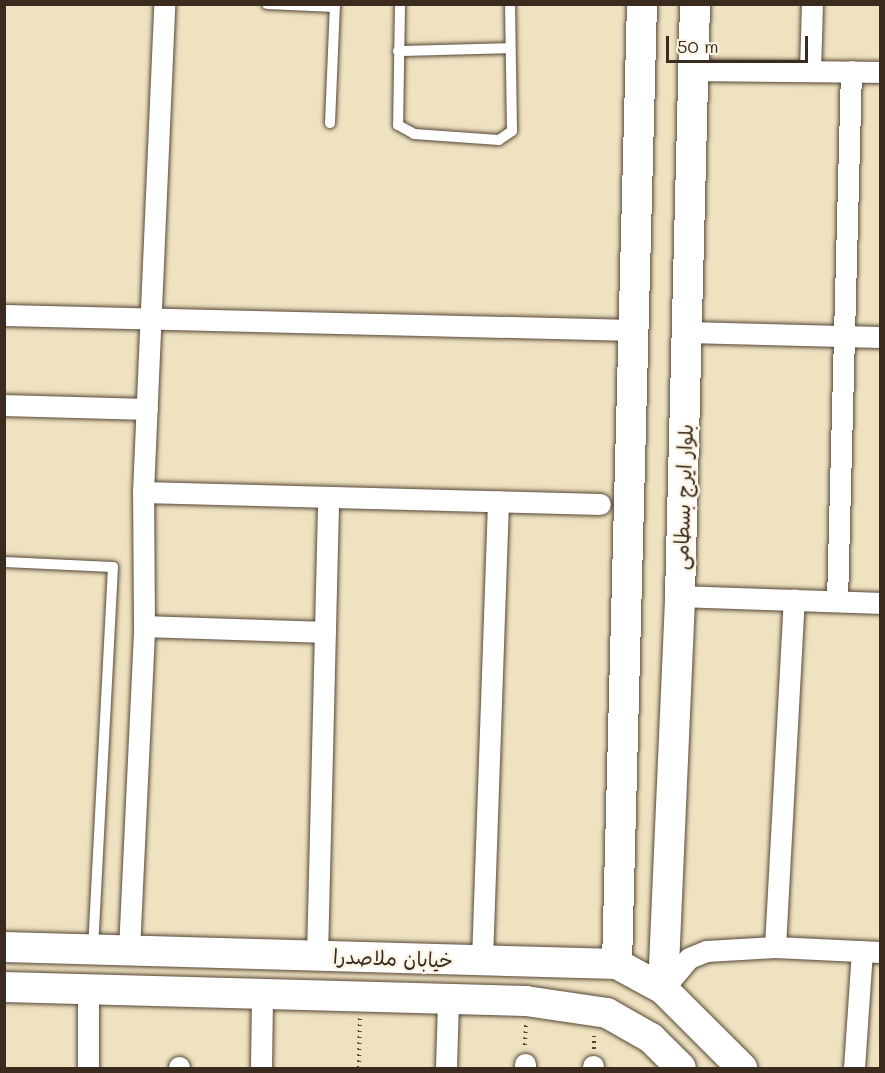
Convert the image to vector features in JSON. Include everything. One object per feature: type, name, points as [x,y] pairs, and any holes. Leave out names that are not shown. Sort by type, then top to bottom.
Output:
[{"type":"street","points":[[129,950],[144,626],[143,492],[164,4]]},
{"type":"street","points":[[617,964],[642,4]]},
{"type":"street","name":"بلوار ایرج بسطامی","points":[[663,989],[680,596],[695,4]]},
{"type":"street","points":[[810,71],[812,4]]},
{"type":"street","points":[[694,70],[880,72]]},
{"type":"street","points":[[837,602],[842,336],[851,71]]},
{"type":"street","points":[[4,315],[634,330]]},
{"type":"street","points":[[687,332],[880,337]]},
{"type":"street","points":[[4,405],[147,409]]},
{"type":"street","points":[[143,492],[600,504]]},
{"type":"street","points":[[317,956],[328,497]]},
{"type":"street","points":[[482,960],[498,501]]},
{"type":"street","points":[[680,596],[880,603]]},
{"type":"street","points":[[775,947],[794,600]]},
{"type":"street","points":[[144,626],[325,632]]},
{"type":"street","name":"خیابان ملاصدرا","points":[[4,947],[617,964],[663,989],[742,1068]]},
{"type":"street","points":[[663,989],[689,958],[706,951],[775,947],[871,952],[854,1068]]},
{"type":"street","name":"خیابان ملاصدرا","points":[[4,987],[526,1001],[607,1013],[651,1038],[681,1068]]},
{"type":"street","points":[[88,989],[88,1068]]},
{"type":"street","points":[[261,1068],[262,995]]},
{"type":"street","points":[[446,1068],[448,999]]},
{"type":"lane","points":[[267,4],[335,6],[330,123]]},
{"type":"lane","points":[[400,4],[398,125],[404,132],[500,140],[512,131],[510,4]]},
{"type":"lane","points":[[398,51],[510,48]]},
{"type":"lane","points":[[4,562],[113,567],[93,949]]},
{"type":"path","points":[[359,1068],[360,996]]},
{"type":"path","points":[[525,1066],[526,1001]]},
{"type":"path","points":[[593,1067],[594,1011]]}]
